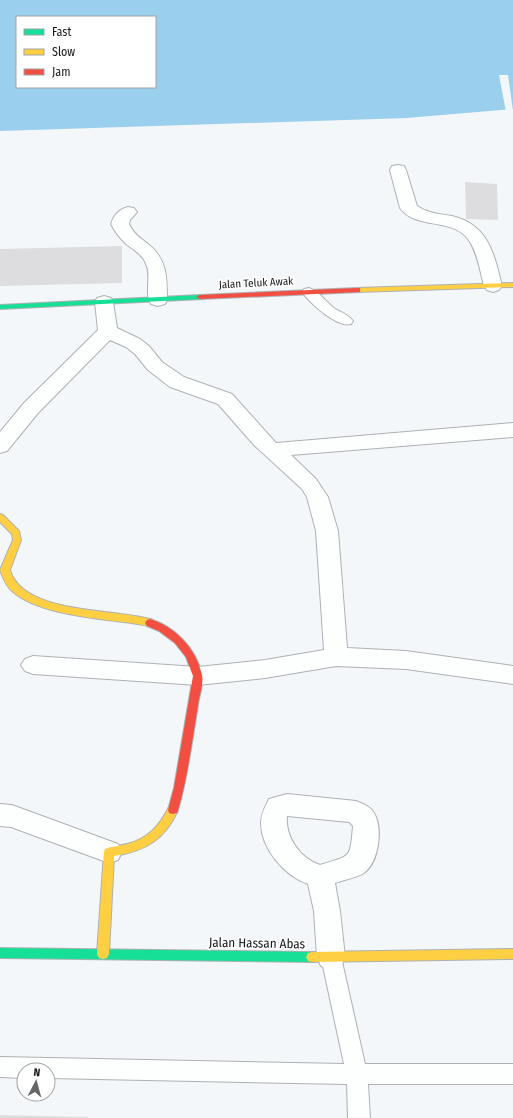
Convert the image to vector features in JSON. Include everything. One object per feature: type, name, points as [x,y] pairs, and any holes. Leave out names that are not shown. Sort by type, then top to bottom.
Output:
[{"type":"street","points":[[398,170],[409,208],[419,214],[461,225],[477,236],[483,248],[493,286]]},
{"type":"street","points":[[128,212],[122,218],[120,224],[128,236],[149,254],[156,263],[158,300]]},
{"type":"street","name":"Jalan Teluk Awak","points":[[0,307],[309,292],[513,286]]},
{"type":"street","points":[[104,302],[108,331]]},
{"type":"street","points":[[0,446],[31,408],[108,331]]},
{"type":"street","points":[[108,331],[133,343],[142,350],[155,366],[177,382],[224,399],[271,450],[309,484],[317,497],[326,531],[336,657]]},
{"type":"street","points":[[271,450],[513,430]]},
{"type":"street","points":[[0,517],[17,535],[17,540],[5,570],[8,579],[19,592],[50,604],[141,620],[155,624],[166,630],[181,642],[195,662],[198,676],[177,796],[168,823],[140,846],[121,851],[109,852],[17,818],[0,815]]},
{"type":"street","points":[[33,665],[198,676],[265,669],[336,657],[406,660],[513,675]]},
{"type":"street","points":[[102,954],[109,852]]},
{"type":"street","points":[[320,877],[327,912],[331,957]]},
{"type":"street","name":"Jalan Hassan Abas","points":[[0,953],[331,957],[513,954]]},
{"type":"lane","points":[[309,292],[328,310],[346,321]]},
{"type":"lane","points":[[331,957],[357,1074],[359,1118]]},
{"type":"lane","points":[[0,1067],[357,1074],[513,1074]]},
{"type":"water","points":[[0,0],[513,0],[513,109],[407,118],[0,131]]},
{"type":"pier","points":[[499,75],[508,75],[513,111],[506,112]]},
{"type":"building","points":[[465,182],[497,184],[498,220],[466,219]]},
{"type":"building","points":[[122,246],[122,283],[0,286],[0,249]]},
{"type":"building","points":[[0,1115],[88,1117],[88,1118],[0,1118]]},
{"type":"traffic: fast","points":[[0,307],[200,297]]},
{"type":"traffic: fast","points":[[0,953],[312,957]]},
{"type":"traffic: slow","points":[[357,290],[513,285]]},
{"type":"traffic: slow","points":[[0,517],[16,533],[17,540],[5,570],[13,587],[18,591],[29,598],[60,608],[94,615],[141,620],[150,623]]},
{"type":"traffic: slow","points":[[103,954],[109,852],[139,845],[156,835],[169,820],[173,810]]},
{"type":"traffic: slow","points":[[312,957],[513,954]]},
{"type":"traffic: jam","points":[[200,297],[357,290]]},
{"type":"traffic: jam","points":[[150,623],[162,628],[178,640],[190,655],[198,676],[179,788],[173,810]]}]
